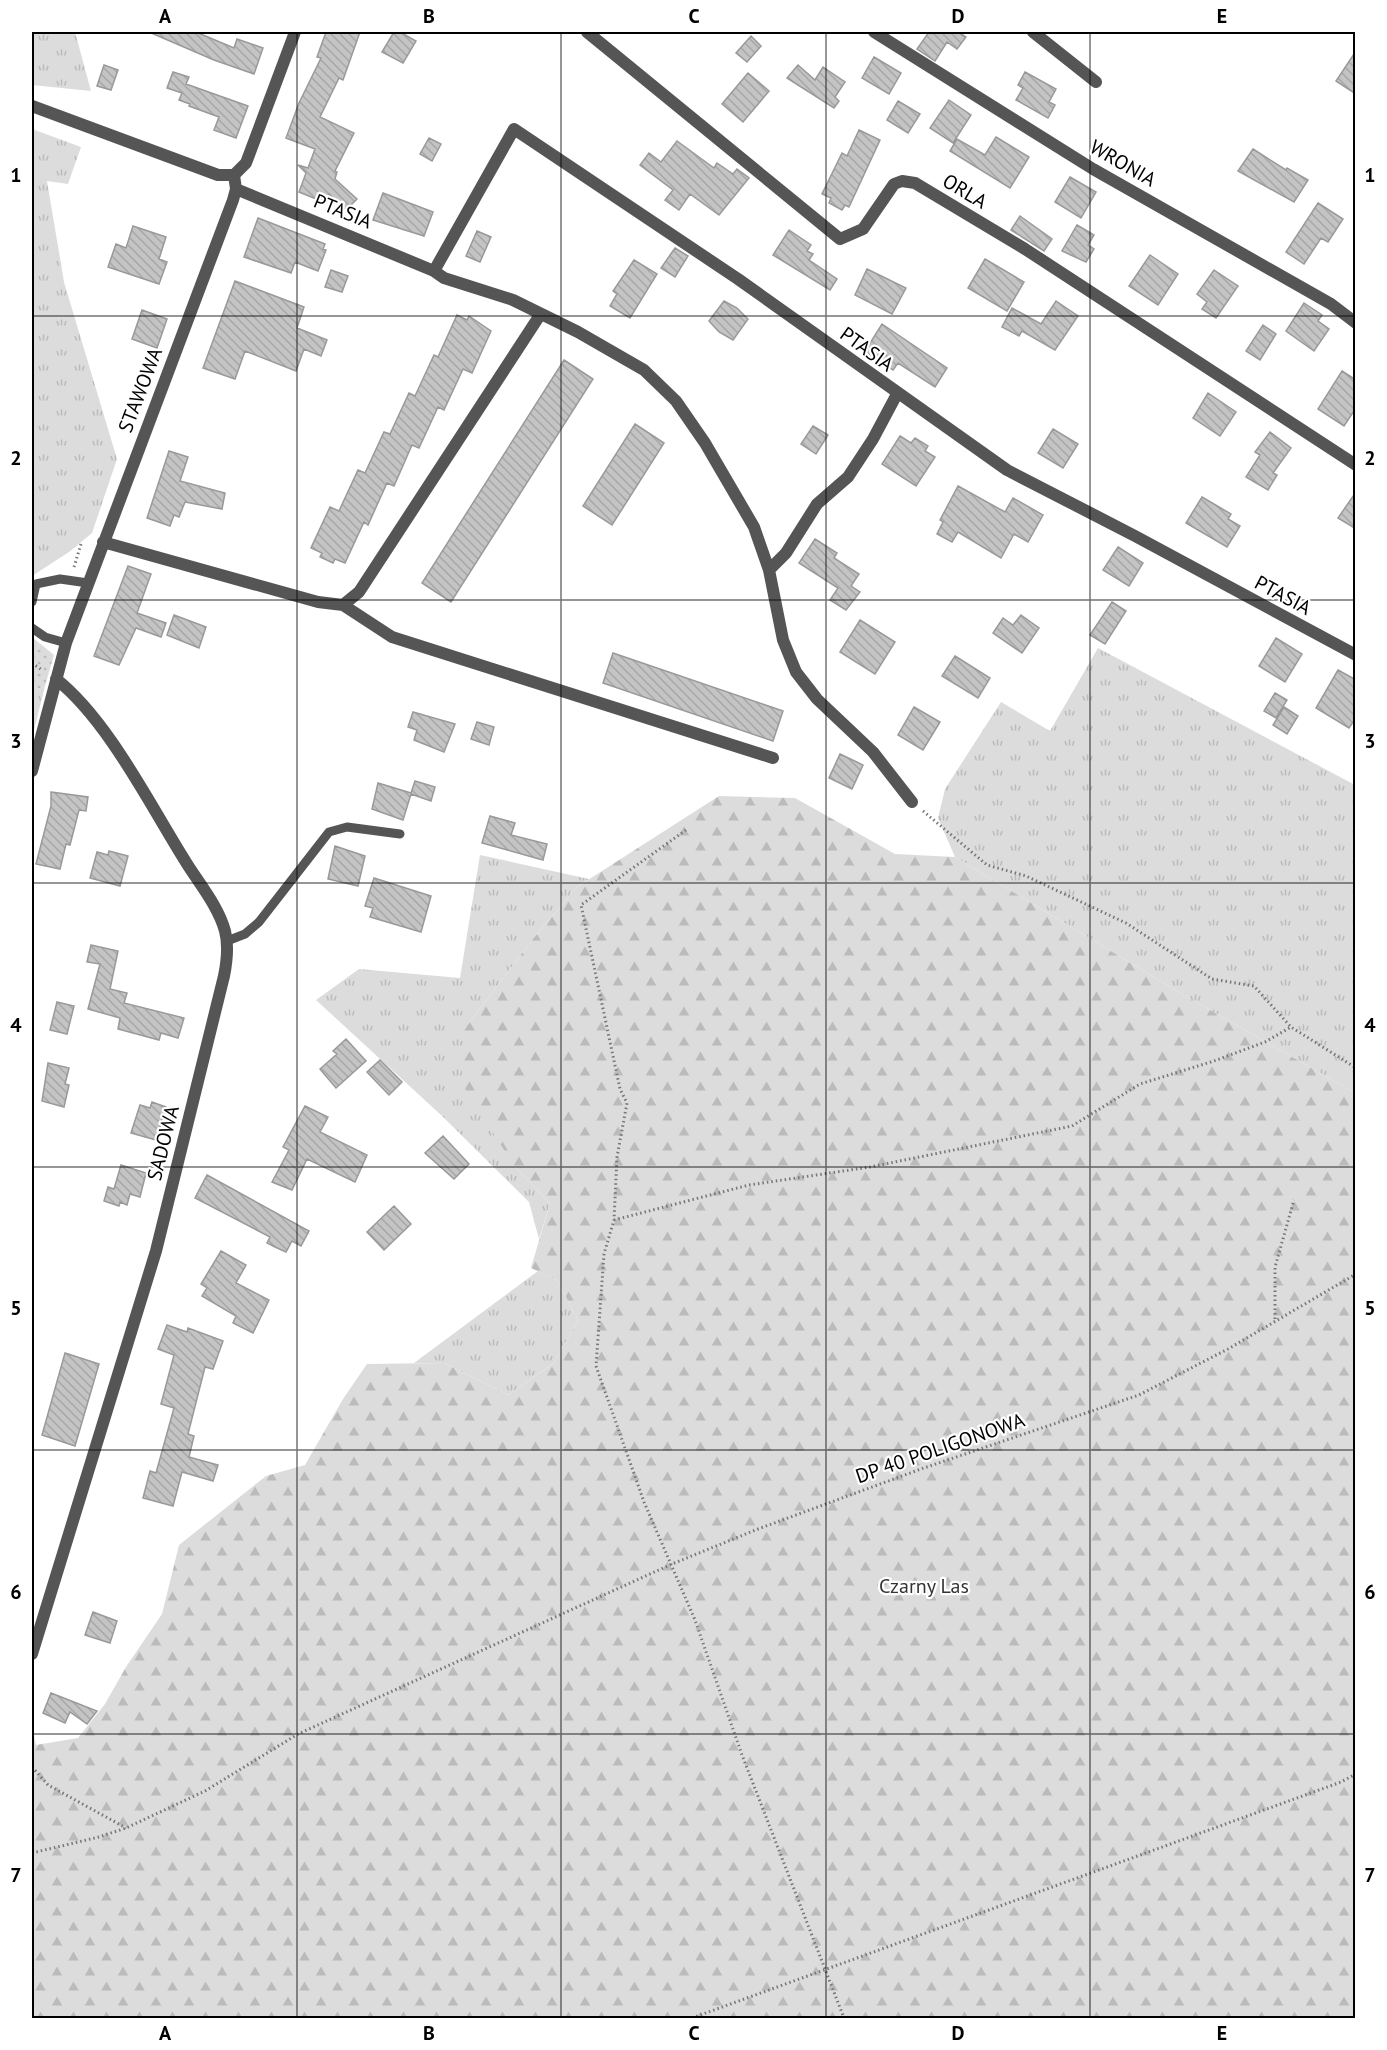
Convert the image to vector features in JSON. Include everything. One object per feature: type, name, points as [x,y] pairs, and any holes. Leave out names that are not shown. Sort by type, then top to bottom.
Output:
[{"type":"street","points":[[32,106],[218,175],[234,175],[246,163],[296,32]]},
{"type":"street","name":"ORLA","points":[[587,32],[840,239],[863,229],[894,184],[902,181],[915,183],[1034,255],[1356,465]]},
{"type":"street","name":"WRONIA","points":[[874,32],[1093,170],[1331,304],[1356,323]]},
{"type":"street","points":[[1033,32],[1096,82]]},
{"type":"street","name":"PTASIA","points":[[434,272],[514,129],[738,279],[1007,470],[1356,655]]},
{"type":"street","name":"STAWOWA","points":[[32,771],[66,643],[236,189],[234,175]]},
{"type":"street","name":"PTASIA","points":[[236,189],[444,278],[513,300],[587,337],[644,370],[676,401],[747,511],[769,570],[779,623],[796,672],[817,699],[873,753],[912,802]]},
{"type":"street","points":[[344,605],[359,592],[540,315]]},
{"type":"street","points":[[769,570],[786,553],[817,504],[848,477],[897,394]]},
{"type":"street","points":[[103,542],[318,602],[344,605],[392,637],[772,758]]},
{"type":"street","name":"SADOWA","points":[[32,1654],[156,1251],[224,976],[227,941],[225,929],[214,907],[107,737],[69,690],[56,679]]},
{"type":"lane","points":[[32,602],[36,584],[60,579],[88,583]]},
{"type":"lane","points":[[32,628],[45,637],[66,643]]},
{"type":"lane","points":[[227,941],[245,934],[260,922],[324,837],[334,829],[347,827],[400,834]]},
{"type":"path","points":[[71,581],[81,544]]},
{"type":"path","points":[[912,802],[987,865],[1026,876],[1126,923],[1212,980],[1254,986],[1291,1027],[1356,1068]]},
{"type":"path","points":[[686,830],[581,905],[620,1089],[627,1103],[617,1158],[614,1220],[604,1254],[596,1366],[844,2019]]},
{"type":"path","points":[[614,1220],[749,1185],[870,1167],[1072,1126],[1140,1084],[1225,1058],[1265,1042],[1291,1027]]},
{"type":"path","points":[[1275,1319],[1275,1267],[1294,1200]]},
{"type":"path","name":"DP 40 POLIGONOWA","points":[[32,1853],[99,1838],[126,1828],[205,1791],[298,1734],[672,1564],[921,1469],[1139,1395],[1228,1348],[1356,1274]]},
{"type":"path","points":[[32,1767],[48,1785],[126,1828]]},
{"type":"path","points":[[692,2019],[825,1968],[1341,1782],[1356,1774]]},
{"type":"green space","points":[[32,32],[75,32],[91,91],[32,85]]},
{"type":"green space","points":[[32,129],[81,147],[68,184],[47,181],[64,282],[117,459],[92,533],[69,552],[32,576]]},
{"type":"green space","points":[[32,637],[54,655],[45,686],[32,692]]},
{"type":"green space","points":[[1098,648],[1355,785],[1355,1093],[1177,991],[955,857],[938,818],[945,789],[1001,702],[1050,731]]},
{"type":"green space","points":[[45,686],[32,738],[32,692]]},
{"type":"green space","name":"Czarny Las","points":[[719,796],[795,798],[895,854],[955,857],[1177,991],[1355,1093],[1355,2018],[32,2018],[32,1728],[36,1745],[78,1738],[105,1704],[126,1667],[162,1614],[179,1545],[266,1476],[305,1465],[343,1399],[367,1364],[444,1363],[508,1395],[554,1363],[578,1320],[557,1280],[531,1268],[550,1203],[515,1167],[462,1084],[463,1031],[532,940],[577,887]]},
{"type":"green space","points":[[480,855],[589,879],[577,887],[532,940],[463,1031],[515,1167],[550,1203],[539,1239],[529,1202],[441,1115],[316,1000],[359,969],[460,978]]},
{"type":"green space","points":[[538,1271],[557,1280],[578,1320],[554,1363],[508,1395],[444,1363],[414,1363]]},
{"type":"building","points":[[149,32],[196,32],[234,48],[237,39],[263,48],[254,74],[214,60]]},
{"type":"building","points":[[326,32],[360,32],[343,80],[339,78],[320,117],[354,133],[335,171],[337,172],[335,179],[357,199],[346,210],[329,194],[326,203],[299,192],[306,173],[298,165],[308,168],[315,149],[286,138],[299,103],[321,58],[317,57]]},
{"type":"building","points":[[394,32],[400,32],[416,41],[403,63],[382,52]]},
{"type":"building","points":[[929,32],[958,32],[966,37],[957,49],[947,42],[935,61],[917,49]]},
{"type":"building","points":[[751,36],[761,46],[747,62],[736,53]]},
{"type":"building","points":[[1356,51],[1356,94],[1336,81]]},
{"type":"building","points":[[874,57],[901,73],[889,94],[862,78]]},
{"type":"building","points":[[104,65],[118,70],[111,90],[97,86]]},
{"type":"building","points":[[798,65],[815,80],[823,67],[845,82],[835,97],[839,101],[834,108],[787,78]]},
{"type":"building","points":[[173,72],[189,77],[186,84],[248,106],[236,138],[214,130],[219,117],[189,106],[190,104],[179,100],[182,93],[167,88]]},
{"type":"building","points":[[1025,72],[1056,89],[1049,102],[1055,105],[1048,118],[1016,100],[1023,88],[1018,85]]},
{"type":"building","points":[[748,73],[769,91],[743,122],[722,104]]},
{"type":"building","points":[[949,100],[971,115],[953,143],[930,128]]},
{"type":"building","points":[[898,101],[920,114],[908,133],[887,120]]},
{"type":"building","points":[[859,130],[880,140],[849,207],[845,205],[842,210],[829,203],[831,198],[822,194],[842,153],[847,156]]},
{"type":"building","points":[[996,137],[1029,157],[1010,188],[950,151],[957,139],[985,155]]},
{"type":"building","points":[[429,138],[441,144],[432,161],[420,154]]},
{"type":"building","points":[[677,141],[714,168],[717,163],[733,174],[737,169],[749,178],[719,215],[690,194],[679,210],[665,200],[673,190],[640,165],[649,153],[661,162]]},
{"type":"building","points":[[1253,149],[1286,170],[1287,168],[1308,180],[1294,202],[1238,171]]},
{"type":"building","points":[[1070,177],[1096,192],[1081,218],[1055,202]]},
{"type":"building","points":[[383,193],[433,212],[424,236],[373,220]]},
{"type":"building","points":[[1318,203],[1343,219],[1328,242],[1321,238],[1304,264],[1286,252]]},
{"type":"building","points":[[1020,216],[1052,239],[1044,251],[1011,230]]},
{"type":"building","points":[[258,218],[325,244],[323,249],[326,250],[318,271],[295,262],[291,273],[244,257]]},
{"type":"building","points":[[1077,225],[1094,235],[1088,245],[1094,249],[1086,262],[1062,251]]},
{"type":"building","points":[[133,226],[166,237],[159,259],[167,262],[159,284],[108,267],[116,244],[126,248]]},
{"type":"building","points":[[789,230],[811,245],[807,251],[813,254],[809,260],[837,279],[830,290],[773,255]]},
{"type":"building","points":[[477,231],[491,237],[480,262],[466,256]]},
{"type":"building","points":[[675,248],[688,256],[675,277],[661,268]]},
{"type":"building","points":[[1150,255],[1178,274],[1158,305],[1129,286]]},
{"type":"building","points":[[985,259],[1024,282],[1007,311],[968,288]]},
{"type":"building","points":[[634,260],[657,274],[630,318],[610,306],[617,294],[613,291]]},
{"type":"building","points":[[867,269],[906,288],[892,314],[855,295]]},
{"type":"building","points":[[331,270],[348,276],[342,292],[325,287]]},
{"type":"building","points":[[1214,270],[1238,286],[1216,318],[1202,309],[1207,302],[1197,294]]},
{"type":"building","points":[[235,281],[304,307],[297,328],[327,340],[321,356],[304,349],[296,371],[245,351],[235,379],[203,368]]},
{"type":"building","points":[[724,301],[737,308],[748,319],[733,340],[719,332],[709,321]]},
{"type":"building","points":[[1056,301],[1078,316],[1055,350],[1022,331],[1019,336],[1002,327],[1012,308],[1041,324]]},
{"type":"building","points":[[1304,303],[1322,315],[1318,321],[1329,329],[1314,351],[1286,331]]},
{"type":"building","points":[[142,310],[167,319],[157,348],[132,339]]},
{"type":"building","points":[[457,315],[467,320],[469,316],[491,331],[472,373],[463,369],[444,410],[438,407],[419,448],[412,445],[394,486],[387,483],[368,525],[364,522],[345,563],[335,559],[333,563],[320,557],[322,553],[311,548],[330,507],[339,511],[358,470],[365,473],[384,432],[390,434],[409,393],[415,396],[434,355],[438,357]]},
{"type":"building","points":[[882,324],[947,368],[935,387],[898,363],[893,370],[865,351]]},
{"type":"building","points":[[1263,325],[1276,334],[1260,360],[1246,351]]},
{"type":"building","points":[[564,360],[593,379],[451,602],[422,583]]},
{"type":"building","points":[[1342,371],[1356,380],[1356,408],[1344,426],[1318,409]]},
{"type":"building","points":[[1208,393],[1236,412],[1220,436],[1193,418]]},
{"type":"building","points":[[635,424],[664,443],[612,525],[583,506]]},
{"type":"building","points":[[813,426],[828,435],[816,454],[801,444]]},
{"type":"building","points":[[1053,429],[1078,444],[1063,468],[1038,453]]},
{"type":"building","points":[[1270,432],[1291,448],[1273,473],[1277,475],[1268,490],[1246,477],[1260,455],[1255,452]]},
{"type":"building","points":[[900,436],[911,443],[915,438],[928,446],[925,451],[935,457],[916,486],[882,464]]},
{"type":"building","points":[[169,451],[188,457],[180,481],[225,493],[222,509],[185,502],[179,517],[174,515],[170,526],[147,518]]},
{"type":"building","points":[[958,486],[1005,512],[1013,498],[1043,515],[1028,542],[1014,534],[1001,558],[958,532],[952,542],[937,534],[943,522],[940,520]]},
{"type":"building","points":[[1356,492],[1356,529],[1338,518]]},
{"type":"building","points":[[1202,497],[1231,514],[1228,519],[1240,526],[1227,547],[1186,523]]},
{"type":"building","points":[[815,539],[837,553],[834,558],[859,574],[851,586],[860,592],[846,610],[830,600],[838,588],[799,563]]},
{"type":"building","points":[[1118,547],[1143,563],[1129,586],[1103,570]]},
{"type":"building","points":[[128,566],[151,574],[137,613],[166,623],[161,637],[136,628],[119,665],[94,656]]},
{"type":"building","points":[[1112,602],[1126,611],[1105,644],[1090,635]]},
{"type":"building","points":[[174,615],[206,627],[199,648],[167,635]]},
{"type":"building","points":[[1021,615],[1039,628],[1022,653],[993,633],[1003,618],[1013,625]]},
{"type":"building","points":[[860,620],[895,642],[875,674],[840,652]]},
{"type":"building","points":[[1276,638],[1302,654],[1285,682],[1259,666]]},
{"type":"building","points":[[613,653],[783,711],[773,741],[603,683]]},
{"type":"building","points":[[955,656],[990,678],[978,698],[942,676]]},
{"type":"building","points":[[1338,670],[1356,680],[1356,718],[1349,728],[1316,708]]},
{"type":"building","points":[[1275,693],[1287,700],[1276,718],[1264,711]]},
{"type":"building","points":[[914,707],[940,722],[923,750],[898,735]]},
{"type":"building","points":[[1284,707],[1298,716],[1287,734],[1273,725]]},
{"type":"building","points":[[413,712],[455,724],[444,752],[414,740],[417,730],[408,727]]},
{"type":"building","points":[[477,722],[494,727],[489,745],[471,739]]},
{"type":"building","points":[[840,754],[863,765],[852,789],[829,778]]},
{"type":"building","points":[[415,781],[435,787],[431,801],[411,794],[403,820],[372,809],[378,783],[411,793]]},
{"type":"building","points":[[51,792],[88,797],[86,811],[79,810],[70,845],[66,844],[60,869],[36,864],[51,806]]},
{"type":"building","points":[[490,816],[515,823],[511,835],[547,844],[543,860],[482,843]]},
{"type":"building","points":[[335,846],[365,856],[358,886],[328,879]]},
{"type":"building","points":[[109,851],[128,856],[120,886],[90,878],[97,852],[108,855]]},
{"type":"building","points":[[374,878],[431,896],[421,932],[370,917],[373,908],[365,906]]},
{"type":"building","points":[[91,945],[118,951],[110,989],[127,993],[124,1003],[184,1018],[178,1038],[161,1033],[159,1040],[118,1029],[120,1018],[88,1009],[100,964],[87,962]]},
{"type":"building","points":[[57,1002],[74,1006],[67,1034],[50,1030]]},
{"type":"building","points":[[346,1039],[366,1061],[336,1088],[320,1069],[337,1054],[333,1051]]},
{"type":"building","points":[[380,1060],[402,1082],[389,1095],[367,1072]]},
{"type":"building","points":[[48,1063],[69,1068],[65,1084],[69,1085],[64,1107],[42,1101]]},
{"type":"building","points":[[152,1102],[166,1107],[156,1140],[131,1133],[140,1105],[150,1108]]},
{"type":"building","points":[[305,1106],[328,1117],[320,1132],[367,1155],[355,1182],[307,1159],[292,1190],[272,1182],[289,1150],[283,1147]]},
{"type":"building","points":[[443,1136],[469,1164],[454,1179],[425,1153]]},
{"type":"building","points":[[121,1165],[146,1173],[140,1197],[130,1194],[127,1205],[120,1202],[119,1206],[104,1201],[108,1187],[114,1189]]},
{"type":"building","points":[[207,1175],[309,1231],[301,1246],[292,1241],[286,1252],[267,1243],[270,1237],[195,1198]]},
{"type":"building","points":[[394,1206],[411,1224],[384,1250],[367,1232]]},
{"type":"building","points":[[221,1251],[246,1265],[236,1283],[269,1300],[253,1333],[233,1323],[236,1316],[202,1296],[207,1288],[201,1284]]},
{"type":"building","points":[[167,1325],[187,1332],[188,1328],[223,1341],[213,1369],[205,1367],[188,1434],[194,1436],[189,1457],[218,1465],[213,1481],[182,1472],[173,1506],[143,1498],[150,1471],[156,1473],[174,1408],[161,1404],[174,1355],[158,1349]]},
{"type":"building","points":[[65,1353],[99,1364],[75,1446],[42,1435]]},
{"type":"building","points":[[93,1612],[117,1621],[110,1643],[85,1635]]},
{"type":"building","points":[[51,1693],[97,1711],[87,1724],[70,1712],[65,1723],[43,1713]]}]
